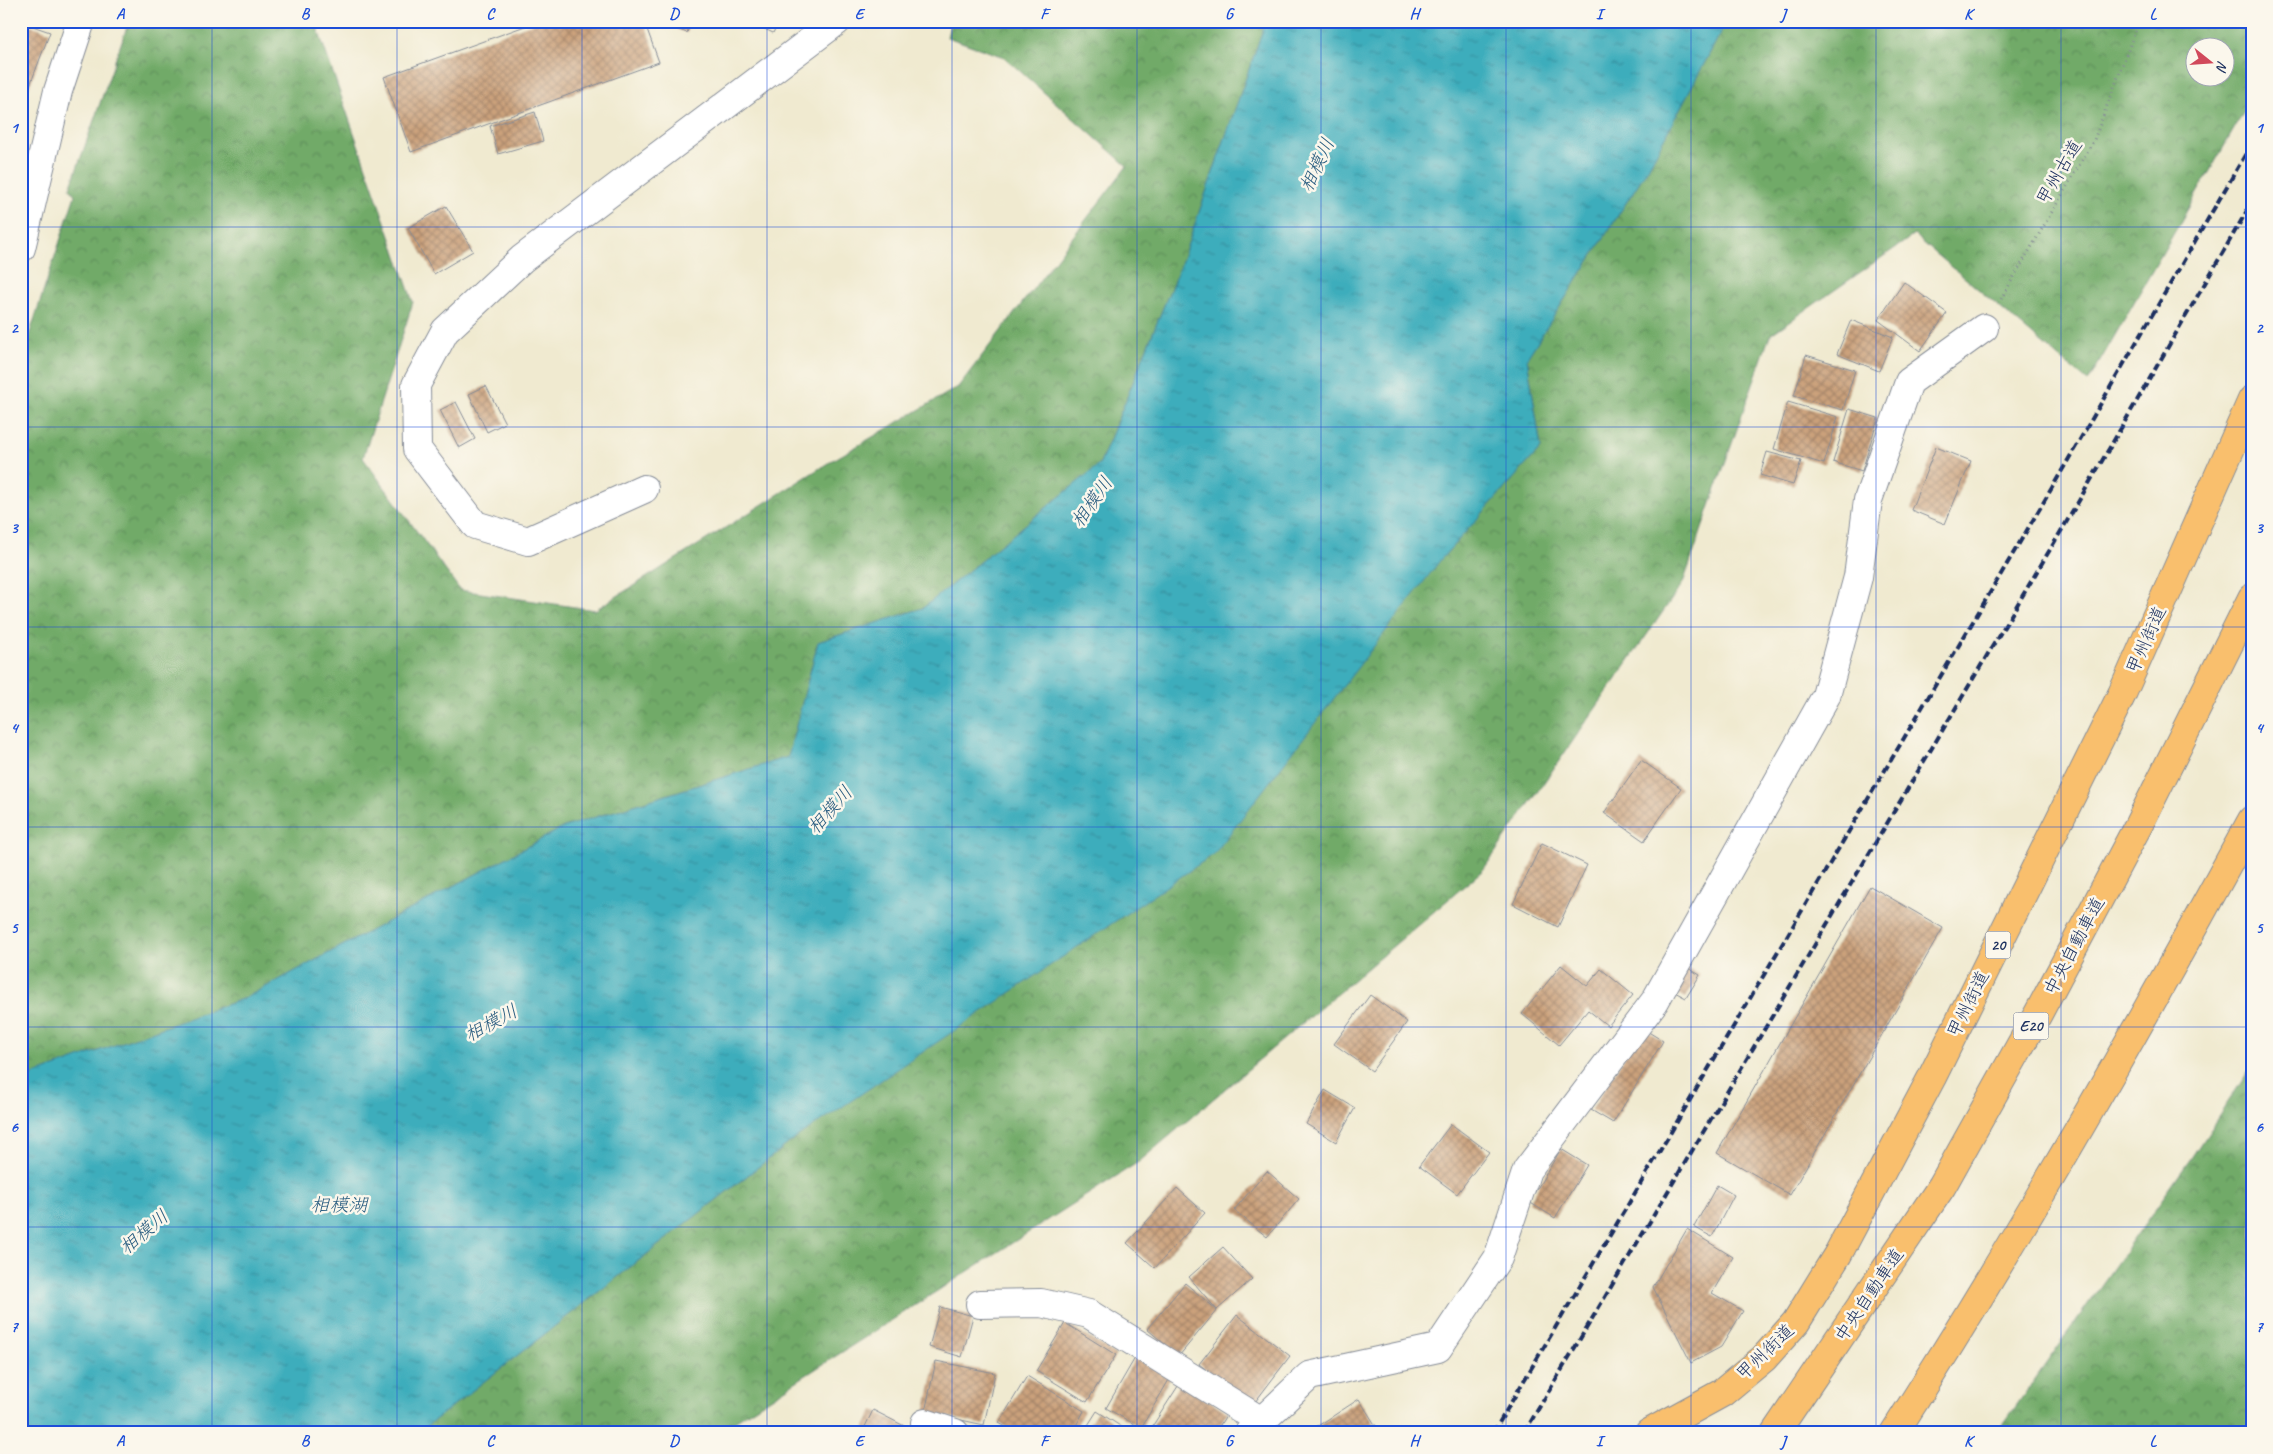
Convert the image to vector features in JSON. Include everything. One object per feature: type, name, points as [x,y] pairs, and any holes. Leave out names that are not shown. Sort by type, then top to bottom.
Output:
[{"type":"highway","name":"甲州街道","points":[[1654,1430],[1722,1393],[1764,1358],[1796,1322],[1838,1254],[1932,1077],[2122,694],[2252,400]]},
{"type":"highway","name":"中央自動車道","points":[[1776,1433],[1942,1186],[2034,1021],[2125,850],[2252,598]]},
{"type":"highway","points":[[1894,1433],[1939,1363],[2152,1004],[2252,820]]},
{"type":"street","points":[[21,248],[58,91],[81,21]]},
{"type":"street","points":[[644,489],[528,541],[475,525],[417,449],[416,385],[445,331],[522,259],[837,21]]},
{"type":"street","points":[[980,1304],[1040,1303],[1089,1314],[1255,1427],[1309,1376],[1438,1348],[1498,1258],[1527,1170],[1655,1001],[1826,696],[1858,577],[1868,500],[1909,382],[1984,328]]},
{"type":"street","points":[[925,1423],[955,1433]]},
{"type":"path","name":"甲州古道","points":[[1984,328],[2094,140],[2139,21]]},
{"type":"green space","points":[[129,21],[312,21],[317,27],[413,302],[363,458],[460,590],[595,610],[828,463],[958,387],[1127,166],[1004,57],[947,37],[951,21],[1266,21],[1182,261],[1100,464],[923,608],[818,642],[788,757],[564,827],[245,998],[35,1074],[21,1085],[21,360],[75,195],[70,188]]},
{"type":"green space","points":[[1727,21],[2252,21],[2252,98],[2088,382],[1914,235],[1770,335],[1683,583],[1483,870],[1140,1161],[716,1433],[418,1433],[789,1143],[1442,558],[1541,448],[1527,358],[1647,170]]},
{"type":"green space","points":[[2252,1066],[2252,1433],[1997,1433],[2191,1158]]},
{"type":"water","name":"相模湖","points":[[1266,21],[1727,21],[1647,170],[1527,358],[1541,448],[1442,558],[1214,854],[789,1143],[418,1433],[21,1433],[21,1085],[35,1074],[245,998],[564,827],[788,757],[818,642],[923,608],[1100,464],[1182,261]]},
{"type":"building","points":[[539,21],[644,21],[659,62],[411,152],[384,77]]},
{"type":"building","points":[[656,21],[691,21],[687,33]]},
{"type":"building","points":[[749,21],[779,21],[773,33]]},
{"type":"building","points":[[21,22],[50,32],[21,109]]},
{"type":"building","points":[[535,112],[543,141],[498,154],[490,126]]},
{"type":"building","points":[[446,206],[473,251],[434,274],[408,228]]},
{"type":"building","points":[[1904,282],[1947,313],[1920,351],[1878,320]]},
{"type":"building","points":[[1851,320],[1893,337],[1879,371],[1837,354]]},
{"type":"building","points":[[1806,355],[1855,370],[1843,410],[1794,396]]},
{"type":"building","points":[[486,386],[505,423],[487,432],[469,394]]},
{"type":"building","points":[[456,402],[475,439],[459,448],[440,410]]},
{"type":"building","points":[[1788,402],[1838,417],[1824,464],[1774,449]]},
{"type":"building","points":[[1849,409],[1878,418],[1862,471],[1833,462]]},
{"type":"building","points":[[1936,447],[1971,461],[1945,524],[1911,510]]},
{"type":"building","points":[[1767,452],[1801,461],[1793,485],[1760,475]]},
{"type":"building","points":[[1641,760],[1681,788],[1644,841],[1604,813]]},
{"type":"building","points":[[1542,843],[1587,865],[1558,927],[1513,904]]},
{"type":"building","points":[[1870,886],[1943,928],[1790,1195],[1717,1153]]},
{"type":"building","points":[[1561,965],[1587,986],[1601,969],[1633,995],[1608,1026],[1588,1010],[1559,1045],[1522,1014]]},
{"type":"building","points":[[1683,965],[1700,975],[1686,998],[1669,989]]},
{"type":"building","points":[[1370,995],[1407,1022],[1372,1071],[1334,1044]]},
{"type":"building","points":[[1642,1028],[1663,1041],[1613,1123],[1591,1110]]},
{"type":"building","points":[[1325,1090],[1355,1108],[1336,1142],[1306,1124]]},
{"type":"building","points":[[1451,1124],[1489,1152],[1457,1194],[1419,1166]]},
{"type":"building","points":[[1561,1149],[1587,1165],[1555,1218],[1529,1202]]},
{"type":"building","points":[[1267,1171],[1299,1199],[1267,1237],[1234,1210]]},
{"type":"building","points":[[1717,1185],[1734,1195],[1712,1237],[1694,1227]]},
{"type":"building","points":[[1177,1188],[1205,1213],[1155,1268],[1127,1243]]},
{"type":"building","points":[[1687,1229],[1733,1257],[1712,1293],[1743,1311],[1721,1347],[1691,1363],[1653,1287]]},
{"type":"building","points":[[1223,1247],[1252,1279],[1217,1310],[1189,1277]]},
{"type":"building","points":[[1185,1283],[1217,1310],[1179,1356],[1147,1329]]},
{"type":"building","points":[[940,1307],[973,1316],[962,1357],[929,1347]]},
{"type":"building","points":[[1237,1315],[1290,1356],[1252,1406],[1199,1364]]},
{"type":"building","points":[[1065,1323],[1116,1355],[1087,1402],[1036,1371]]},
{"type":"building","points":[[1135,1358],[1170,1378],[1141,1428],[1106,1408]]},
{"type":"building","points":[[936,1361],[995,1373],[984,1425],[925,1412]]},
{"type":"building","points":[[1027,1376],[1084,1411],[1072,1433],[1016,1433],[999,1423]]},
{"type":"building","points":[[1180,1383],[1228,1412],[1215,1433],[1148,1433]]},
{"type":"building","points":[[1359,1399],[1379,1431],[1375,1433],[1307,1433]]},
{"type":"building","points":[[873,1410],[914,1431],[913,1433],[862,1433]]},
{"type":"building","points":[[1097,1411],[1131,1433],[1083,1433]]},
{"type":"railway","points":[[1493,1433],[2046,498],[2252,143]]},
{"type":"railway","points":[[1524,1433],[2073,511],[2252,202]]},
{"type":"water label","name":"相模川","points":[[1317,165]]},
{"type":"water label","name":"相模川","points":[[1092,502]]},
{"type":"water label","name":"相模川","points":[[830,810]]},
{"type":"water label","name":"相模川","points":[[491,1023]]},
{"type":"water label","name":"相模川","points":[[144,1232]]}]
